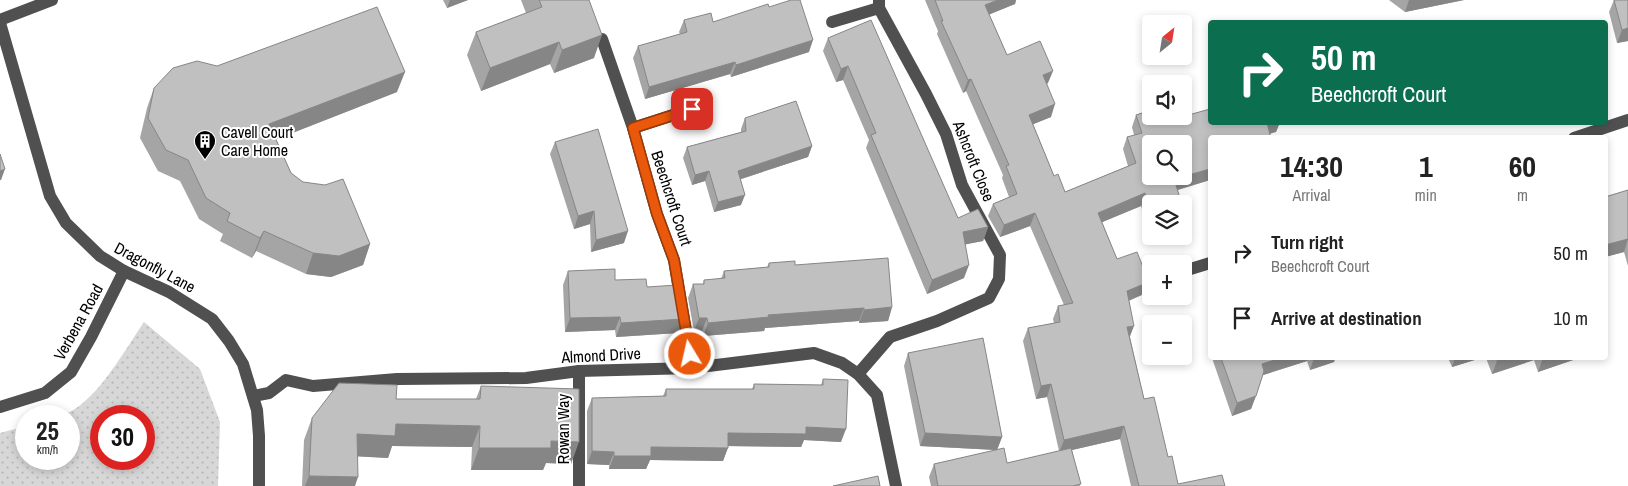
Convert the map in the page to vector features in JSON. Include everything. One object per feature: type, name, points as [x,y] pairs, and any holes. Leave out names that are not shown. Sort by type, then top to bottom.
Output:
[{"type":"street","points":[[0,21],[52,0]]},
{"type":"street","name":"Ashcroft Close","points":[[832,22],[879,4],[946,134],[962,185],[1000,255],[999,279],[989,298],[937,321],[890,338],[858,374]]},
{"type":"street","name":"Dragonfly Lane","points":[[0,21],[50,196],[66,223],[100,256],[124,271],[169,292],[212,319],[244,364],[253,396],[259,436],[260,486]]},
{"type":"street","name":"Beechcroft Court","points":[[602,39],[633,128],[657,214],[674,260],[692,368]]},
{"type":"street","points":[[633,128],[692,109]]},
{"type":"street","points":[[1583,135],[1628,120]]},
{"type":"street","points":[[1192,269],[1208,263]]},
{"type":"street","name":"Verbena Road","points":[[0,407],[45,393],[71,372],[124,271]]},
{"type":"street","name":"Almond Drive","points":[[253,396],[269,393],[286,380],[312,386],[398,379],[526,378],[579,371],[692,368],[814,353],[842,363],[858,374],[877,395],[896,486]]},
{"type":"street","name":"Rowan Way","points":[[579,371],[579,486]]},
{"type":"shaded area","points":[[144,322],[200,369],[220,422],[218,486],[0,486],[0,433],[15,429],[15,470],[80,470],[80,406],[96,390],[118,362]]},
{"type":"building","points":[[539,0],[589,0],[602,35],[562,50],[559,42],[490,68],[476,32],[542,7]]},
{"type":"building","points":[[791,0],[800,0],[813,40],[736,65],[735,62],[649,87],[638,46],[687,32],[684,20],[711,13],[713,22],[768,4],[769,7]]},
{"type":"building","points":[[935,0],[998,0],[985,5],[1007,55],[1040,41],[1053,71],[1043,75],[1055,104],[1029,115],[1054,176],[1058,174],[1065,192],[1136,163],[1127,137],[1142,133],[1136,115],[1142,113],[1142,125],[1192,125],[1192,114],[1208,110],[1208,125],[1268,125],[1270,135],[1208,135],[1208,170],[1192,174],[1192,135],[1142,135],[1142,185],[1176,185],[1179,195],[1146,195],[1145,193],[1098,213],[1117,259],[1137,252],[1142,264],[1142,285],[1127,291],[1134,326],[1127,327],[1144,399],[1154,397],[1168,457],[1172,456],[1178,484],[1222,475],[1225,486],[1139,486],[1124,426],[1064,440],[1051,384],[1041,386],[1028,328],[1060,322],[1058,306],[1073,303],[1035,213],[1004,225],[993,204],[1017,194],[1006,166],[1009,165],[971,79],[968,80],[941,21],[943,21]]},
{"type":"building","points":[[1614,0],[1628,0],[1628,28],[1622,30]]},
{"type":"building","name":"Cavell Court Care Home","points":[[377,7],[405,72],[269,124],[291,173],[303,182],[325,185],[343,179],[370,244],[339,256],[313,253],[264,231],[260,238],[227,221],[230,213],[206,198],[188,160],[166,150],[148,118],[154,88],[173,68],[197,61],[217,66]]},
{"type":"building","points":[[871,20],[958,218],[978,209],[988,227],[963,232],[969,265],[932,280],[871,135],[876,133],[848,66],[841,69],[828,38]]},
{"type":"building","points":[[796,101],[812,146],[738,171],[745,195],[718,202],[709,171],[695,175],[687,147],[746,131],[745,118]]},
{"type":"building","points":[[598,129],[628,231],[596,240],[594,211],[578,216],[555,142]]},
{"type":"building","points":[[0,154],[5,169],[0,171]]},
{"type":"building","points":[[1628,190],[1628,239],[1608,244],[1608,196]]},
{"type":"building","points":[[888,258],[892,307],[768,315],[769,317],[708,323],[707,318],[699,318],[693,284],[704,284],[704,280],[725,278],[724,271],[769,267],[769,263],[795,261],[795,265]]},
{"type":"building","points":[[615,269],[615,280],[646,279],[647,287],[677,285],[683,319],[621,323],[620,317],[570,318],[568,271]]},
{"type":"building","points":[[983,338],[1002,437],[925,433],[908,353]]},
{"type":"building","points":[[1222,360],[1275,360],[1262,364],[1264,371],[1256,396],[1237,403]]},
{"type":"building","points":[[823,379],[848,380],[846,429],[806,427],[806,434],[728,433],[728,448],[651,447],[651,456],[614,456],[614,452],[592,451],[592,398],[666,396],[666,389],[754,389],[754,384],[823,385]]},
{"type":"building","points":[[339,383],[397,385],[396,399],[480,399],[481,386],[579,389],[579,442],[551,441],[551,448],[479,448],[480,426],[396,424],[395,436],[357,434],[358,477],[309,476],[312,418]]},
{"type":"building","points":[[1004,448],[1007,463],[1071,448],[1081,484],[1073,486],[938,486],[934,464]]},
{"type":"building","points":[[878,476],[880,486],[833,486]]},
{"type":"place","name":"Cavell Court Care Home","points":[[205,160]]},
{"type":"route","points":[[690,354],[674,260],[657,214],[633,128],[692,109]]}]
